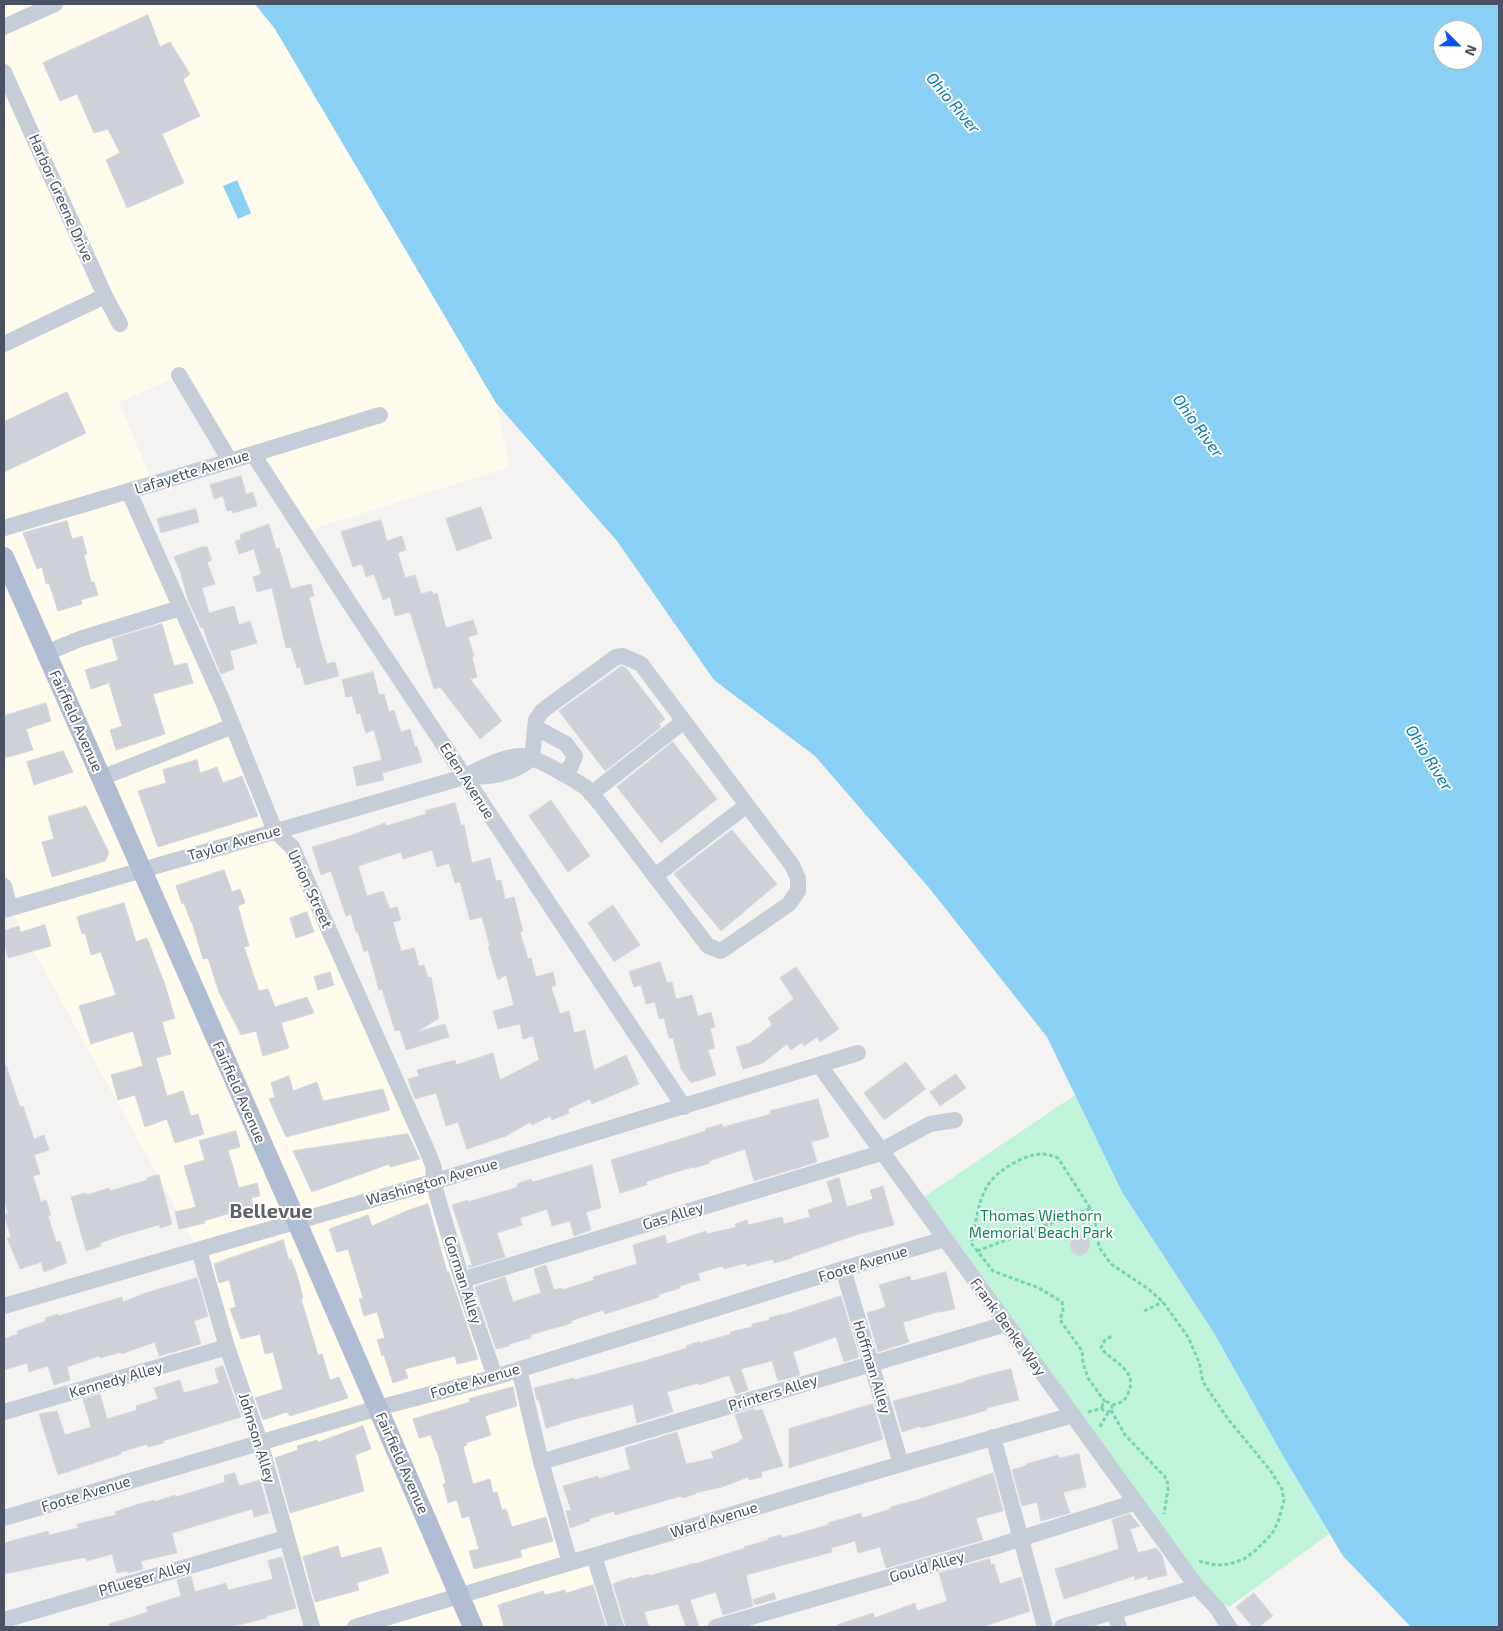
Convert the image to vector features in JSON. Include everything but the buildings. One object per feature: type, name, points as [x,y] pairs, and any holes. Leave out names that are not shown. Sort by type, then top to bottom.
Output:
[{"type":"main road","name":"Fairfield Avenue","points":[[4,557],[473,1627]]},
{"type":"street","points":[[4,27],[55,4]]},
{"type":"street","name":"Harbor Greene Drive","points":[[4,72],[120,324]]},
{"type":"street","points":[[4,344],[106,296]]},
{"type":"street","points":[[179,375],[230,461]]},
{"type":"street","name":"Lafayette Avenue","points":[[4,528],[129,492],[380,415]]},
{"type":"street","name":"Eden Avenue","points":[[253,454],[352,608],[684,1107]]},
{"type":"street","name":"Union Street","points":[[129,492],[233,726],[276,831],[292,847],[426,1148],[434,1168],[433,1182]]},
{"type":"street","points":[[46,653],[80,639],[180,608]]},
{"type":"street","points":[[623,656],[641,664],[684,721],[792,865],[798,878],[798,890],[790,904],[721,951],[708,946],[586,788],[532,758],[536,720],[542,711],[616,657],[623,656]]},
{"type":"street","points":[[591,794],[684,721]]},
{"type":"street","points":[[101,778],[233,726]]},
{"type":"street","points":[[535,727],[566,744],[575,756],[571,766],[563,774]]},
{"type":"street","name":"Taylor Avenue","points":[[7,909],[464,777],[483,766],[520,755],[532,758]]},
{"type":"street","points":[[655,876],[747,805]]},
{"type":"street","points":[[4,886],[7,909]]},
{"type":"street","name":"Washington Avenue","points":[[4,1303],[199,1250],[433,1182],[858,1053]]},
{"type":"street","name":"Frank Benke Way","points":[[820,1066],[1197,1587],[1217,1608],[1229,1627]]},
{"type":"street","name":"Gas Alley","points":[[462,1280],[883,1151],[930,1124],[955,1120]]},
{"type":"street","name":"Gorman Alley","points":[[433,1182],[462,1280],[495,1377]]},
{"type":"street","name":"Foote Avenue","points":[[4,1518],[378,1408],[495,1377],[945,1239]]},
{"type":"street","name":"Johnson Alley","points":[[199,1250],[228,1347],[260,1442],[312,1627]]},
{"type":"street","name":"Hoffman Alley","points":[[843,1269],[901,1464]]},
{"type":"street","name":"Printers Alley","points":[[541,1462],[1006,1324]]},
{"type":"street","name":"Kennedy Alley","points":[[4,1412],[228,1347]]},
{"type":"street","points":[[520,1369],[541,1462],[570,1562]]},
{"type":"street","name":"Ward Avenue","points":[[355,1627],[901,1464],[1073,1415]]},
{"type":"street","points":[[993,1437],[1045,1627]]},
{"type":"street","name":"Gould Alley","points":[[716,1627],[1020,1539],[1136,1502]]},
{"type":"street","name":"Pflueger Alley","points":[[4,1620],[286,1538]]},
{"type":"street","points":[[594,1556],[616,1627]]},
{"type":"street","points":[[1062,1627],[1116,1620],[1197,1587]]},
{"type":"path","points":[[1112,1336],[1105,1340],[1101,1348],[1106,1354],[1122,1365],[1129,1374],[1131,1386],[1123,1402],[1112,1405],[1109,1402],[1104,1402],[1088,1378],[1082,1363],[1082,1352],[1060,1320],[1063,1310],[1062,1302],[1039,1288],[994,1271],[971,1243],[985,1189],[991,1179],[1006,1166],[1038,1154],[1048,1154],[1058,1158],[1094,1214],[1099,1247],[1111,1264],[1148,1288],[1163,1302],[1188,1337],[1199,1362],[1203,1382],[1228,1419],[1270,1470],[1282,1489],[1284,1501],[1282,1513],[1272,1534],[1256,1550],[1244,1559],[1230,1564],[1217,1565],[1202,1562],[1194,1557]]},
{"type":"path","points":[[978,1251],[1090,1208]]},
{"type":"path","points":[[1144,1312],[1163,1302]]},
{"type":"path","points":[[1104,1402],[1103,1410],[1106,1412],[1111,1410]]},
{"type":"path","points":[[1112,1405],[1111,1410],[1125,1435],[1167,1479],[1168,1490],[1161,1536]]},
{"type":"shaded area","points":[[4,4],[255,4],[275,29],[496,403],[510,467],[303,532],[253,454],[230,461],[179,376],[119,402],[153,484],[129,491],[426,1148],[495,1376],[519,1369],[570,1562],[594,1556],[616,1627],[312,1627],[199,1250],[10,908],[4,886]]},
{"type":"green space","name":"Thomas Wiethorn Memorial Beach Park","points":[[1075,1095],[1122,1192],[1214,1333],[1329,1534],[1229,1607],[1197,1587],[918,1201]]},
{"type":"water","name":"Ohio River","points":[[255,4],[1499,4],[1499,1627],[1411,1627],[1343,1556],[1283,1456],[1214,1333],[1122,1192],[1047,1037],[930,889],[815,756],[714,680],[617,541],[496,403],[275,29]]},
{"type":"water","points":[[237,180],[251,213],[238,219],[223,186]]},
{"type":"district","name":"Bellevue","points":[[271,1211]]}]
